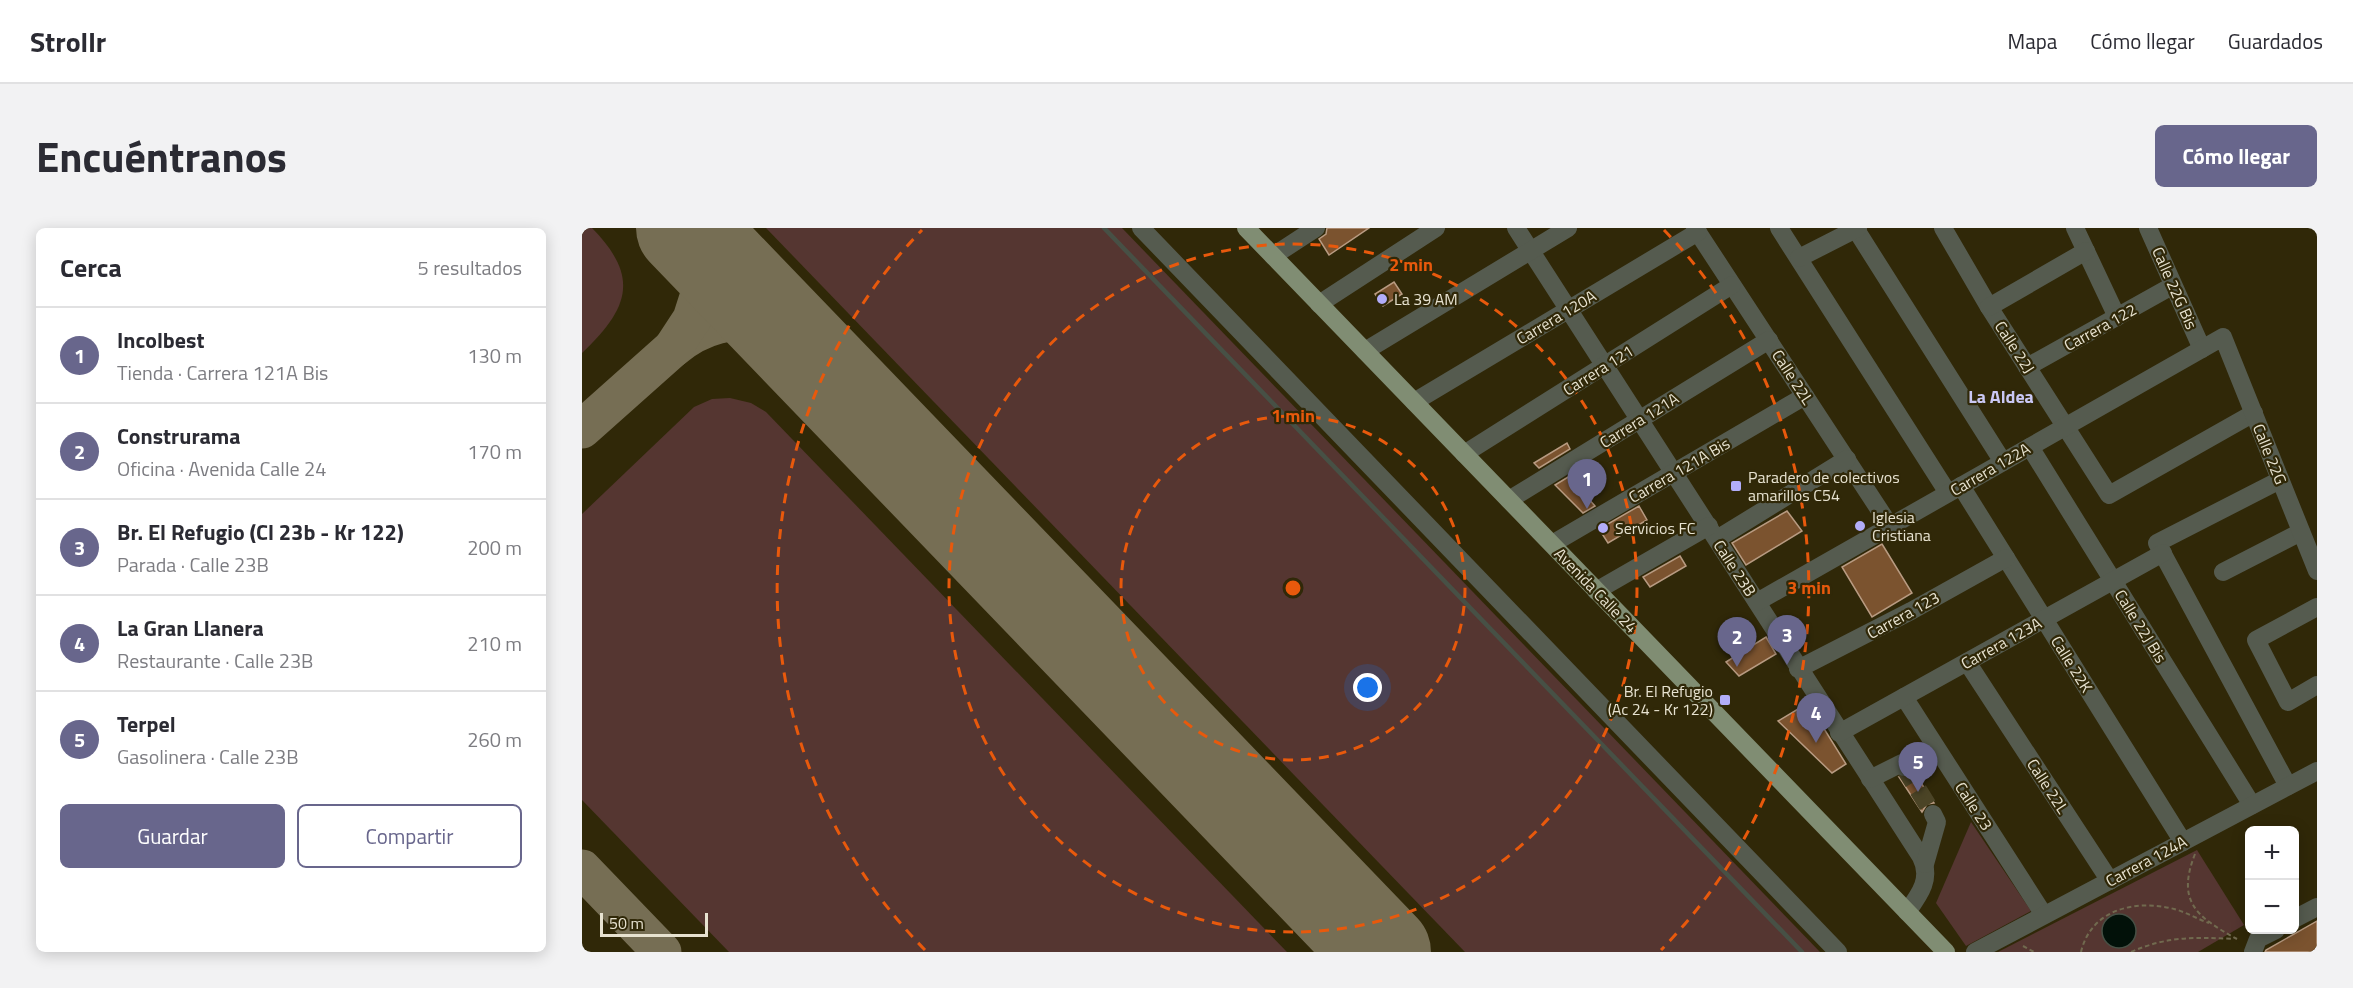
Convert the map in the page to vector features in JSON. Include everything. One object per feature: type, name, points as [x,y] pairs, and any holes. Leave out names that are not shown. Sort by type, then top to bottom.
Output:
[{"type":"main road","name":"Avenida Calle 24","points":[[1246,228],[1946,952]]},
{"type":"street","points":[[1141,228],[1838,952]]},
{"type":"street","points":[[1273,256],[1316,228]]},
{"type":"street","points":[[1319,304],[1436,228]]},
{"type":"street","name":"Calle 23B","points":[[1516,228],[1925,864]]},
{"type":"street","points":[[1365,351],[1568,228]]},
{"type":"street","name":"Calle 22K","points":[[1779,228],[1954,489],[2006,558],[2183,842]]},
{"type":"street","points":[[1799,258],[1856,228],[2003,462]]},
{"type":"street","name":"Calle 22J","points":[[1943,228],[1989,307],[2109,495],[2254,413]]},
{"type":"street","points":[[2075,228],[2117,317]]},
{"type":"street","name":"Calle 22G Bis","points":[[2148,228],[2202,349]]},
{"type":"street","name":"Calle 22L","points":[[1696,230],[1890,526]]},
{"type":"street","name":"Carrera 120A","points":[[1414,402],[1696,230]]},
{"type":"street","points":[[1989,307],[2086,251]]},
{"type":"street","name":"Carrera 121","points":[[1464,454],[1732,285]]},
{"type":"street","name":"Carrera 122","points":[[2027,367],[2172,286]]},
{"type":"street","name":"Carrera 122A","points":[[1757,602],[2223,337]]},
{"type":"street","name":"Calle 22G","points":[[2223,337],[2317,572]]},
{"type":"street","name":"Carrera 121A","points":[[1509,500],[1768,340]]},
{"type":"street","name":"Carrera 121A Bis","points":[[1552,544],[1805,396]]},
{"type":"street","name":"Calle 22J Bis","points":[[2030,447],[2253,805]]},
{"type":"street","points":[[1596,591],[1713,533],[1846,459]]},
{"type":"street","name":"Carrera 123A","points":[[1839,733],[2113,581],[2160,548],[2280,480]]},
{"type":"street","points":[[2223,572],[2301,532]]},
{"type":"street","points":[[2160,548],[2288,786]]},
{"type":"street","name":"Carrera 123","points":[[1798,669],[1911,612],[2006,558]]},
{"type":"street","points":[[2317,607],[2256,640],[2288,702],[2317,686]]},
{"type":"street","name":"Calle 22L","points":[[1967,662],[2110,881]]},
{"type":"street","name":"Calle 23","points":[[1904,697],[2044,915]]},
{"type":"street","points":[[1870,778],[1902,763],[1904,767]]},
{"type":"street","name":"Carrera 124A","points":[[1975,952],[2317,771]]},
{"type":"street","points":[[1907,912],[1917,899],[1926,880],[1925,864],[1937,822],[1933,814]]},
{"type":"street","points":[[2299,917],[2317,907]]},
{"type":"street","points":[[2253,952],[2258,939],[2268,934]]},
{"type":"path","points":[[2206,830],[2188,875],[2188,897],[2194,909],[2209,923]]},
{"type":"path","points":[[2081,952],[2089,933],[2099,920],[2115,909],[2145,905],[2174,909],[2209,923],[2237,939],[2183,937],[2150,943],[2131,952]]},
{"type":"shaded area","points":[[582,228],[592,228],[608,246],[618,262],[623,293],[610,322],[582,353]]},
{"type":"shaded area","points":[[766,228],[1122,228],[1820,952],[1465,952]]},
{"type":"shaded area","points":[[730,398],[751,403],[766,412],[1287,952],[729,952],[582,800],[582,514],[694,407],[712,399]]},
{"type":"shaded area","points":[[1971,822],[2031,911],[1966,946],[1936,903]]},
{"type":"shaded area","points":[[2197,850],[2244,925],[2198,952],[1998,952]]},
{"type":"shaded area","points":[[2119,914],[2131,919],[2136,931],[2131,943],[2119,948],[2107,943],[2102,931],[2107,919]]},
{"type":"building","points":[[1327,228],[1369,228],[1329,255],[1319,239],[1326,234]]},
{"type":"building","points":[[1394,282],[1402,294],[1383,306],[1375,294]]},
{"type":"building","points":[[1567,443],[1570,449],[1539,468],[1534,463]]},
{"type":"building","points":[[1593,462],[1597,468],[1574,482],[1595,506],[1583,513],[1555,485]]},
{"type":"building","points":[[1639,506],[1647,520],[1608,543],[1599,529]]},
{"type":"building","points":[[1787,511],[1802,531],[1746,565],[1732,543]]},
{"type":"building","points":[[1882,544],[1912,593],[1872,617],[1842,567]]},
{"type":"building","points":[[1680,556],[1686,566],[1650,587],[1643,577]]},
{"type":"building","points":[[1766,637],[1776,654],[1739,676],[1726,662]]},
{"type":"building","points":[[1808,703],[1846,764],[1832,773],[1778,721]]},
{"type":"building","points":[[1914,772],[1934,803],[1927,804],[1922,812],[1899,777],[1908,777]]},
{"type":"building","points":[[2317,921],[2317,952],[2265,952],[2294,934],[2299,934],[2299,931]]},
{"type":"waterway","points":[[1104,228],[1802,952]]},
{"type":"taxiway","points":[[582,429],[673,348],[692,319],[700,294],[699,257],[683,228]]},
{"type":"taxiway","points":[[673,348],[706,328],[743,321],[769,326],[793,340]]},
{"type":"taxiway","points":[[582,869],[662,952]]},
{"type":"runway","points":[[685,228],[1382,952]]},
{"type":"tunnel","points":[[1904,767],[1933,814]]},
{"type":"place","name":"La 39 AM","points":[[1382,299]]},
{"type":"place","name":"Paradero de colectivos amarillos C54","points":[[1736,486]]},
{"type":"place","name":"Incolbest","points":[[1587,509]]},
{"type":"place","name":"Iglesia Cristiana","points":[[1860,526]]},
{"type":"place","name":"Servicios FC","points":[[1603,528]]},
{"type":"place","name":"Br. El Refugio (Cl 23b - Kr 122)","points":[[1787,665]]},
{"type":"place","name":"Construrama","points":[[1737,667]]},
{"type":"place","name":"Br. El Refugio (Ac 24 - Kr 122)","points":[[1725,700]]},
{"type":"place","name":"La Gran Llanera","points":[[1816,743]]},
{"type":"place","name":"Terpel","points":[[1918,792]]},
{"type":"district","name":"La Aldea","points":[[2001,397]]}]
